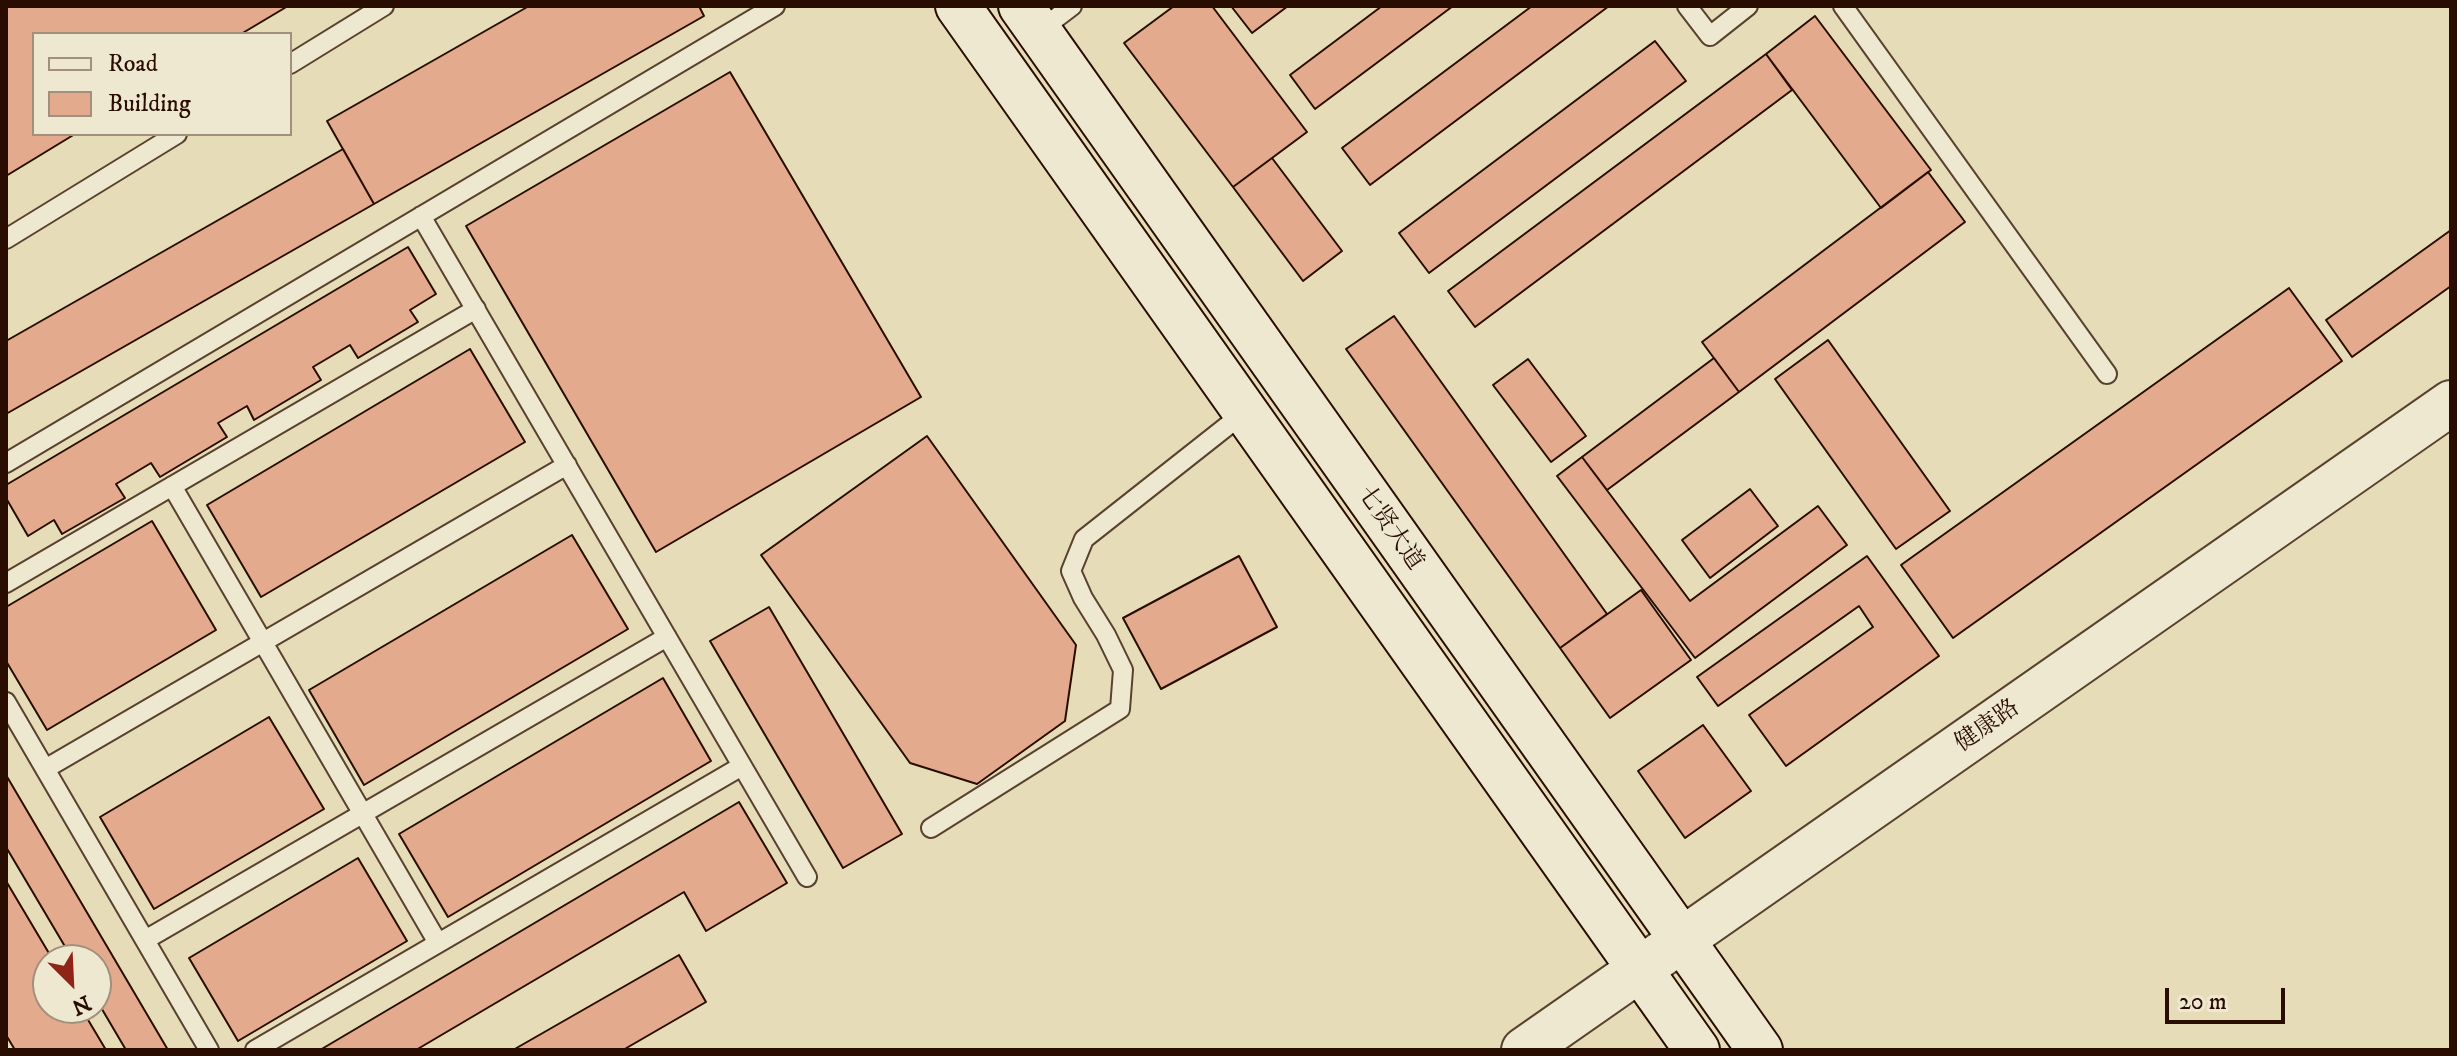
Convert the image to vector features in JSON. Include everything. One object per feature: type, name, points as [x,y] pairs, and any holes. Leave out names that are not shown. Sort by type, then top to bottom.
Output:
[{"type":"main road","name":"七贤大道","points":[[958,6],[1697,1050]]},
{"type":"main road","name":"七贤大道","points":[[1043,14],[1760,1050]]},
{"type":"main road","name":"健康路","points":[[1524,1050],[2451,403]]},
{"type":"lane","points":[[292,63],[384,6]]},
{"type":"lane","points":[[6,463],[775,6]]},
{"type":"lane","points":[[1687,6],[1710,36],[1748,6]]},
{"type":"lane","points":[[1843,6],[2107,374]]},
{"type":"lane","points":[[6,239],[174,136]]},
{"type":"lane","points":[[421,216],[807,877]]},
{"type":"lane","points":[[6,583],[476,309]]},
{"type":"lane","points":[[931,828],[1120,709],[1123,670],[1071,571],[1084,539],[1245,412]]},
{"type":"lane","points":[[45,769],[567,465]]},
{"type":"lane","points":[[172,486],[438,943]]},
{"type":"lane","points":[[145,940],[667,637]]},
{"type":"lane","points":[[6,702],[209,1050]]},
{"type":"lane","points":[[255,1050],[742,766]]},
{"type":"building","points":[[6,6],[288,6],[244,32],[32,32],[32,136],[72,136],[6,176]]},
{"type":"building","points":[[529,6],[699,6],[704,16],[374,204],[327,121]]},
{"type":"building","points":[[1174,6],[1212,6],[1307,132],[1233,187],[1124,43]]},
{"type":"building","points":[[1231,6],[1288,6],[1252,33]]},
{"type":"building","points":[[1382,6],[1453,6],[1315,109],[1290,75]]},
{"type":"building","points":[[1532,6],[1609,6],[1370,185],[1342,148]]},
{"type":"building","points":[[1815,16],[1931,170],[1881,208],[1766,54]]},
{"type":"building","points":[[1655,41],[1686,81],[1429,273],[1399,233]]},
{"type":"building","points":[[1766,54],[1792,90],[1475,327],[1448,291]]},
{"type":"building","points":[[730,72],[921,397],[656,552],[466,226]]},
{"type":"building","points":[[343,149],[374,204],[6,414],[6,341]]},
{"type":"building","points":[[1272,158],[1342,251],[1303,281],[1233,187]]},
{"type":"building","points":[[1928,172],[1965,222],[1739,392],[1702,342]]},
{"type":"building","points":[[2451,230],[2451,286],[2352,357],[2326,320]]},
{"type":"building","points":[[408,247],[436,294],[410,310],[418,322],[358,358],[350,345],[313,367],[321,380],[254,420],[247,406],[218,423],[227,437],[160,477],[151,463],[116,484],[125,498],[62,534],[54,520],[28,536],[6,498],[6,485]]},
{"type":"building","points":[[2289,288],[2342,361],[1953,638],[1901,565]]},
{"type":"building","points":[[1394,316],[1607,614],[1560,648],[1346,349]]},
{"type":"building","points":[[1828,340],[1950,511],[1896,549],[1775,379]]},
{"type":"building","points":[[470,349],[525,442],[261,597],[207,505]]},
{"type":"building","points":[[1714,358],[1739,392],[1607,490],[1582,457]]},
{"type":"building","points":[[1528,359],[1586,436],[1551,462],[1493,385]]},
{"type":"building","points":[[927,436],[1076,645],[1065,721],[977,784],[910,763],[761,555]]},
{"type":"building","points":[[1582,457],[1690,601],[1818,506],[1847,545],[1695,658],[1557,476]]},
{"type":"building","points":[[1750,489],[1778,526],[1710,578],[1682,540]]},
{"type":"building","points":[[152,521],[216,630],[47,730],[6,661],[6,607]]},
{"type":"building","points":[[572,535],[628,629],[364,785],[309,690]]},
{"type":"building","points":[[1239,556],[1277,627],[1161,689],[1123,618]]},
{"type":"building","points":[[1867,556],[1939,656],[1786,766],[1749,715],[1873,627],[1859,606],[1718,706],[1697,677]]},
{"type":"building","points":[[1641,590],[1691,660],[1610,718],[1560,648]]},
{"type":"building","points":[[769,607],[902,834],[843,868],[710,641]]},
{"type":"building","points":[[663,678],[711,761],[448,917],[399,834]]},
{"type":"building","points":[[269,717],[324,809],[154,909],[100,817]]},
{"type":"building","points":[[1703,725],[1751,791],[1685,838],[1638,771]]},
{"type":"building","points":[[6,775],[106,944],[64,944],[6,847]]},
{"type":"building","points":[[739,802],[787,883],[706,931],[684,892],[416,1050],[320,1050]]},
{"type":"building","points":[[358,858],[407,941],[238,1041],[189,958]]},
{"type":"building","points":[[6,881],[43,944],[32,944],[32,1024],[91,1024],[106,1050],[15,1050],[6,1035]]},
{"type":"building","points":[[112,955],[168,1050],[126,1050],[111,1024]]},
{"type":"building","points":[[679,955],[706,1002],[623,1050],[513,1050]]}]
